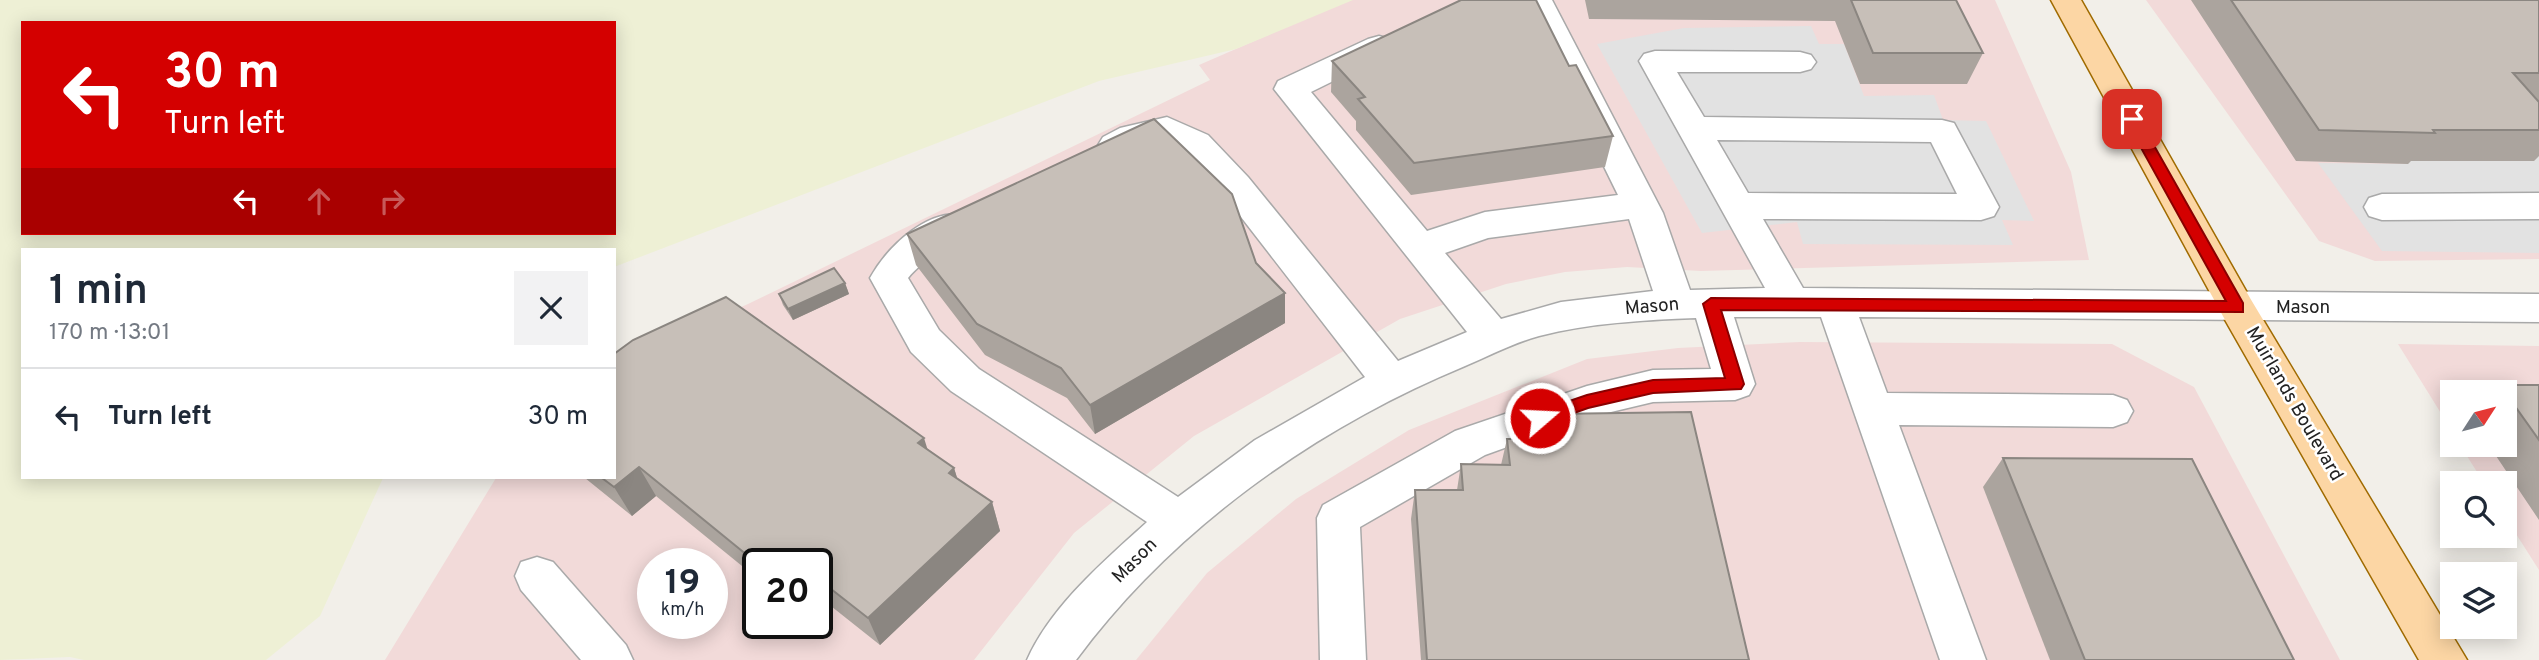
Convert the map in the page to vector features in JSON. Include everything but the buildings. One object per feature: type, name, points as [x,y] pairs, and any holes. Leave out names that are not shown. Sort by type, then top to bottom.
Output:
[{"type":"main road","name":"Muirlands Boulevard","points":[[2066,0],[2237,307],[2444,660]]},
{"type":"street","points":[[1343,660],[1338,518],[1470,443],[1587,402],[1653,386],[1735,384],[1537,0]]},
{"type":"street","points":[[1406,33],[1290,89],[1494,338]]},
{"type":"street","points":[[1792,302],[1655,61],[1800,62]]},
{"type":"street","points":[[1085,160],[1132,136],[1167,128],[1196,143],[1236,186],[1392,382]]},
{"type":"street","points":[[1694,128],[1942,131],[1981,207],[1738,206]]},
{"type":"street","points":[[1419,248],[1485,225],[1641,205]]},
{"type":"street","points":[[2382,207],[2539,206]]},
{"type":"street","points":[[990,207],[919,243],[898,263],[889,278],[925,341],[965,380],[1179,520]]},
{"type":"street","name":"Mason","points":[[1050,660],[1116,578],[1179,520],[1245,471],[1345,407],[1392,382],[1439,358],[1533,323],[1648,305],[1792,302],[2539,308]]},
{"type":"street","points":[[1835,303],[1963,660]]},
{"type":"street","points":[[1873,409],[2113,411]]},
{"type":"street","points":[[537,576],[610,660]]},
{"type":"shaded area","points":[[1348,0],[1995,0],[2071,172],[2089,260],[1701,271],[1627,267],[1565,272],[1506,284],[1400,319],[1194,436],[1074,533],[974,660],[385,660],[495,479],[616,479],[616,362],[748,304],[1210,80],[1199,65]]},
{"type":"shaded area","points":[[2146,0],[2539,0],[2539,259],[2375,261],[2319,241]]},
{"type":"shaded area","points":[[1811,26],[1819,44],[1844,44],[1864,96],[1934,95],[1943,120],[1986,121],[2034,221],[2002,220],[2013,245],[1803,244],[1797,222],[1702,233],[1597,44],[1684,28]]},
{"type":"shaded area","points":[[2539,104],[2539,253],[2382,251],[2318,163],[2407,164],[2406,161]]},
{"type":"shaded area","points":[[1800,342],[2112,344],[2194,387],[2340,660],[1136,660],[1207,573],[1296,499],[1409,430],[1587,359],[1678,348]]},
{"type":"shaded area","points":[[2398,344],[2539,346],[2539,570],[2517,535],[2517,471],[2476,471],[2468,457],[2517,457],[2517,380],[2440,380],[2440,412]]},
{"type":"green space","points":[[0,0],[1353,0],[1236,49],[1099,81],[616,266],[616,248],[21,248],[21,479],[383,479],[320,616],[266,660],[84,660],[70,657],[0,660]]},
{"type":"route","points":[[1540,418],[1587,402],[1653,386],[1735,384],[1711,304],[1792,302],[2237,307],[2132,119]]}]
